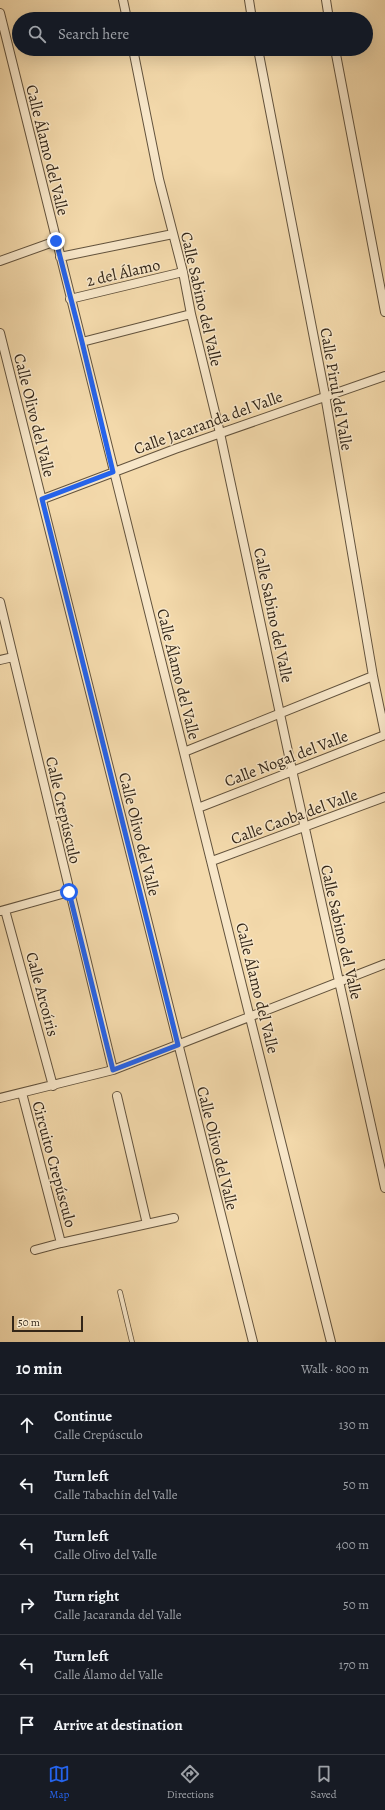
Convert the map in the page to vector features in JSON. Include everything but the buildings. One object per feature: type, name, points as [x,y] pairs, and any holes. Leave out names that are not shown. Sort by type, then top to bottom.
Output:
[{"type":"street","points":[[124,0],[126,12]]},
{"type":"street","points":[[249,0],[251,12]]},
{"type":"street","points":[[326,0],[328,12]]},
{"type":"street","name":"Calle Álamo del Valle","points":[[0,13],[113,472],[212,861],[331,1342]]},
{"type":"street","name":"Calle Sabino del Valle","points":[[134,56],[159,179],[183,272],[191,314],[220,433],[304,826],[385,1188]]},
{"type":"street","name":"Calle Pirul del Valle","points":[[259,56],[325,395],[385,734]]},
{"type":"street","points":[[336,56],[385,312]]},
{"type":"street","points":[[60,257],[173,234]]},
{"type":"street","points":[[0,262],[56,241]]},
{"type":"street","name":"2 del Álamo","points":[[70,299],[183,272]]},
{"type":"street","points":[[82,342],[191,314]]},
{"type":"street","name":"Calle Olivo del Valle","points":[[0,333],[253,1342]]},
{"type":"street","name":"Calle Jacaranda del Valle","points":[[42,499],[325,395],[385,376]]},
{"type":"street","name":"Calle Crepúsculo","points":[[0,602],[113,1070]]},
{"type":"street","points":[[0,660],[13,657]]},
{"type":"street","points":[[184,752],[374,676]]},
{"type":"street","name":"Calle Nogal del Valle","points":[[198,808],[385,734]]},
{"type":"street","name":"Calle Caoba del Valle","points":[[212,861],[385,797]]},
{"type":"street","points":[[3,911],[69,892]]},
{"type":"street","name":"Calle Arcoíris","points":[[3,911],[53,1086]]},
{"type":"street","points":[[0,1098],[113,1070],[385,964]]},
{"type":"street","name":"Circuito Crepúsculo","points":[[22,1093],[61,1243]]},
{"type":"street","points":[[117,1096],[147,1224]]},
{"type":"street","name":"Circuito Crepúsculo","points":[[35,1250],[174,1218]]},
{"type":"lane","points":[[120,1292],[132,1342]]},
{"type":"route","points":[[56,241],[113,472],[42,499],[178,1045],[113,1070],[69,892]]}]
